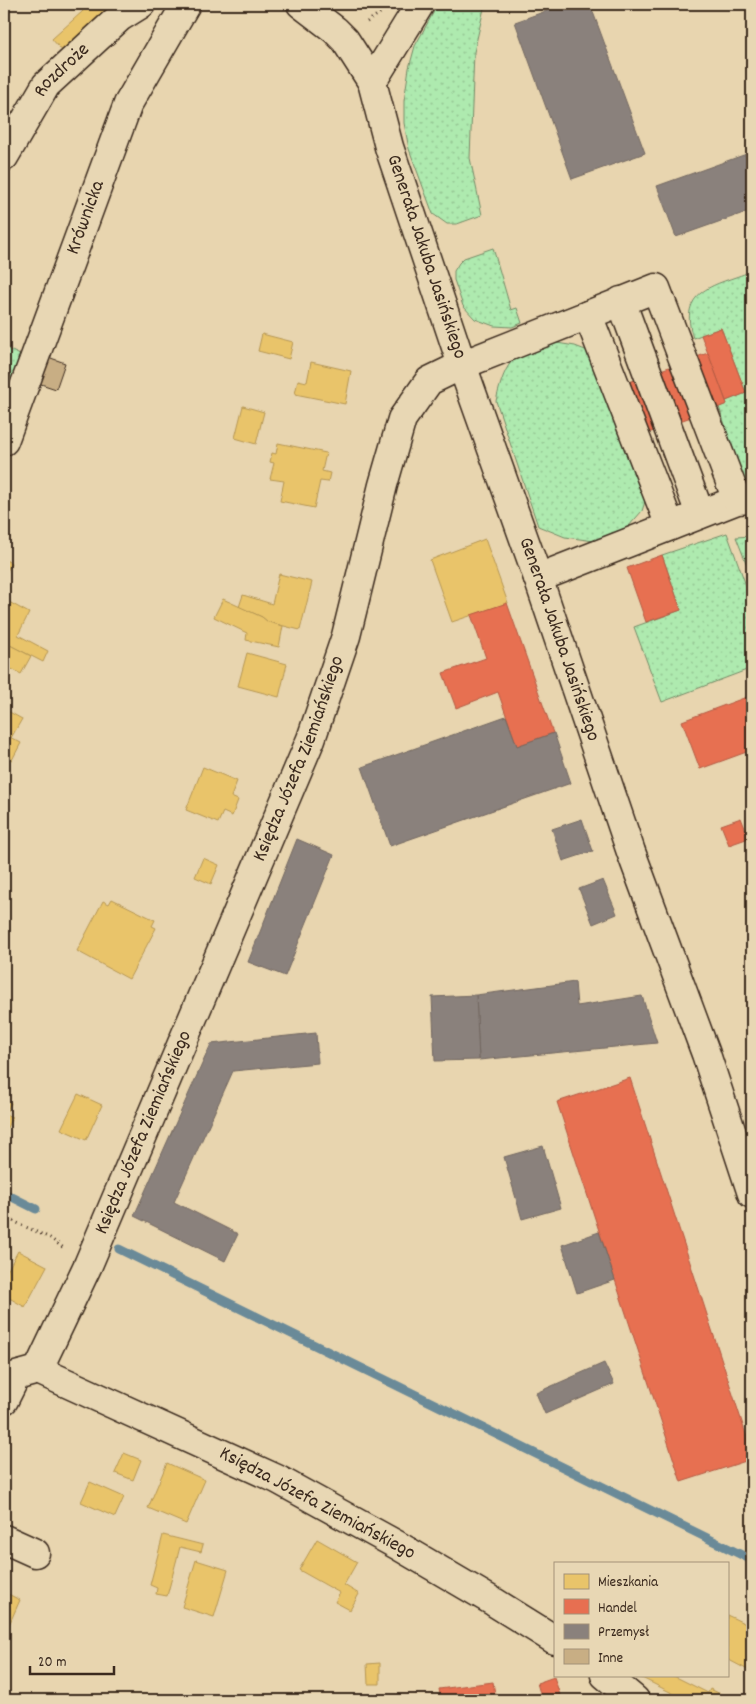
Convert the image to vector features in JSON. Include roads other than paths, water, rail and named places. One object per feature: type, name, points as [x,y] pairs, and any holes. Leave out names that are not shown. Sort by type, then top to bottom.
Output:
[{"type":"street","name":"Rozdroże","points":[[4,156],[46,85],[120,17],[141,4]]},
{"type":"street","name":"Krównicka","points":[[4,441],[128,104],[186,4]]},
{"type":"street","name":"Generała Jakuba Jasińskiego","points":[[301,4],[345,40],[372,82],[389,147],[462,365],[538,578],[632,852],[706,1054],[752,1194]]},
{"type":"street","points":[[372,82],[420,4]]},
{"type":"street","name":"Księdza Józefa Ziemiańskiego","points":[[554,1639],[397,1545],[277,1479],[38,1370],[88,1265],[311,739],[346,636],[383,485],[402,418],[429,381],[462,365],[656,288],[744,500]]},
{"type":"street","points":[[621,302],[700,514]]},
{"type":"street","points":[[588,315],[670,526]]},
{"type":"street","points":[[538,578],[700,514],[744,500]]},
{"type":"street","points":[[4,1400],[16,1376],[38,1370]]},
{"type":"street","points":[[4,1539],[35,1553]]},
{"type":"street","points":[[606,1676],[635,1700]]},
{"type":"waterway","points":[[4,1193],[36,1209]]},
{"type":"waterway","points":[[119,1249],[752,1560]]}]
